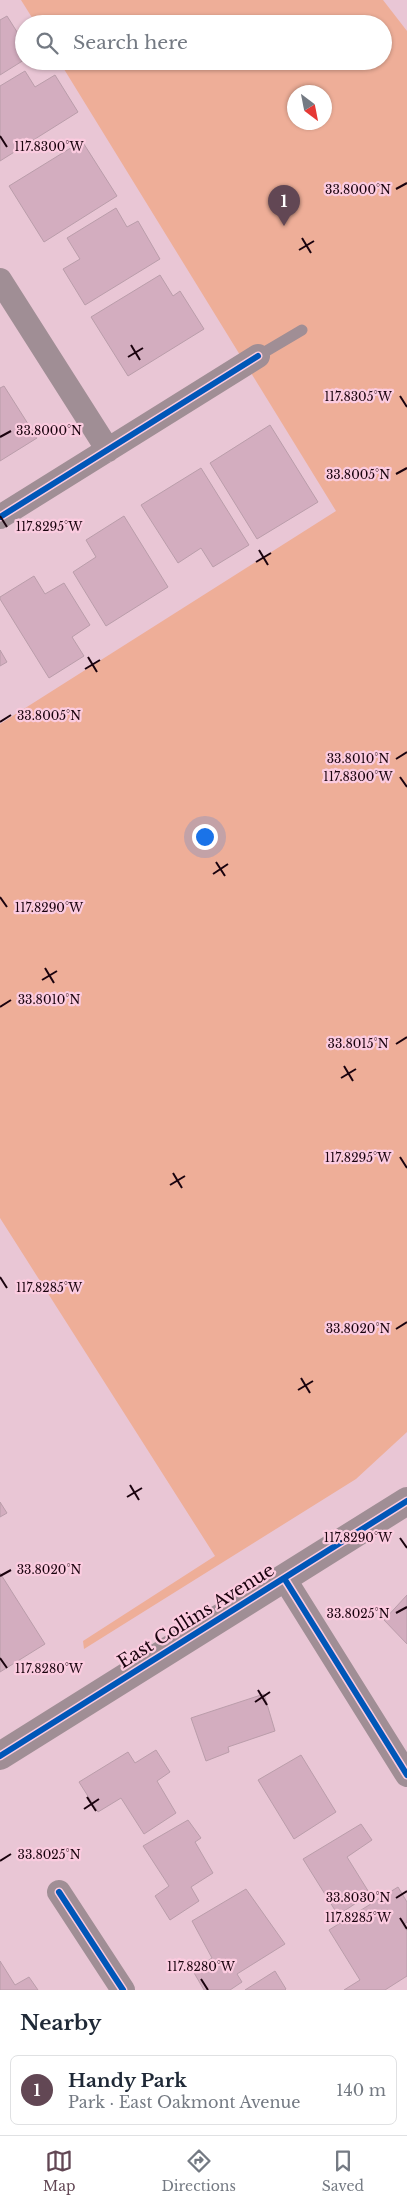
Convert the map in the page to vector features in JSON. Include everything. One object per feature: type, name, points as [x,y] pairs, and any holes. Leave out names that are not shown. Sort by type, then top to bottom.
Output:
[{"type":"street","points":[[0,280],[108,450]]},
{"type":"street","points":[[0,517],[258,356]]},
{"type":"street","name":"East Collins Avenue","points":[[0,1756],[407,1501]]},
{"type":"street","points":[[284,1578],[407,1776]]},
{"type":"street","points":[[59,1892],[123,1990]]},
{"type":"lane","points":[[258,356],[302,330]]},
{"type":"shaded area","points":[[21,0],[383,0],[407,31],[407,1432],[356,1479],[84,1649],[83,1641],[215,1556],[0,1218],[0,724],[336,511],[65,70],[392,70],[392,15],[30,15]]},
{"type":"building","points":[[7,16],[15,29],[15,66],[0,75],[0,20]]},
{"type":"building","points":[[25,71],[35,87],[55,75],[78,112],[0,161],[0,86]]},
{"type":"building","points":[[82,141],[117,196],[44,242],[9,186]]},
{"type":"building","points":[[116,208],[127,227],[138,221],[160,259],[85,305],[63,269],[80,259],[67,238]]},
{"type":"building","points":[[160,275],[173,296],[180,291],[204,329],[128,376],[91,317]]},
{"type":"building","points":[[4,386],[37,438],[0,461],[0,388]]},
{"type":"building","points":[[270,425],[318,502],[257,539],[210,463]]},
{"type":"building","points":[[201,468],[249,545],[213,567],[201,548],[178,563],[141,505]]},
{"type":"building","points":[[124,516],[168,587],[106,626],[73,572],[96,557],[86,540]]},
{"type":"building","points":[[34,576],[45,594],[64,583],[90,625],[72,637],[84,656],[49,678],[0,599],[0,597]]},
{"type":"building","points":[[0,650],[7,662],[0,666]]},
{"type":"building","points":[[0,1502],[7,1513],[0,1517]]},
{"type":"building","points":[[0,1573],[45,1644],[0,1672]]},
{"type":"building","points":[[407,1595],[407,1644],[384,1620]]},
{"type":"building","points":[[264,1694],[275,1731],[228,1747],[229,1752],[206,1761],[191,1718]]},
{"type":"building","points":[[156,1750],[170,1772],[157,1781],[176,1813],[144,1834],[121,1798],[98,1812],[79,1782],[128,1752],[135,1763]]},
{"type":"building","points":[[301,1755],[336,1812],[294,1839],[258,1780]]},
{"type":"building","points":[[188,1820],[201,1838],[195,1842],[213,1873],[191,1887],[199,1901],[170,1920],[155,1896],[169,1886],[143,1846]]},
{"type":"building","points":[[361,1824],[372,1840],[347,1857],[370,1894],[338,1915],[303,1859]]},
{"type":"building","points":[[398,1887],[407,1902],[407,1922],[403,1925],[407,1931],[407,1976],[385,1990],[344,1990],[360,1980],[329,1930]]},
{"type":"building","points":[[246,1889],[285,1944],[237,1974],[242,1982],[230,1990],[204,1990],[193,1971],[212,1958],[192,1921]]},
{"type":"building","points":[[0,1961],[15,1985],[29,1977],[38,1990],[0,1990]]},
{"type":"building","points":[[275,1971],[285,1990],[245,1990]]},
{"type":"cycle path","points":[[0,517],[258,356]]},
{"type":"cycle path","points":[[0,1756],[407,1501]]},
{"type":"cycle path","points":[[284,1578],[407,1775]]},
{"type":"cycle path","points":[[59,1892],[123,1990]]},
{"type":"place","name":"Handy Park","points":[[284,226]]}]
